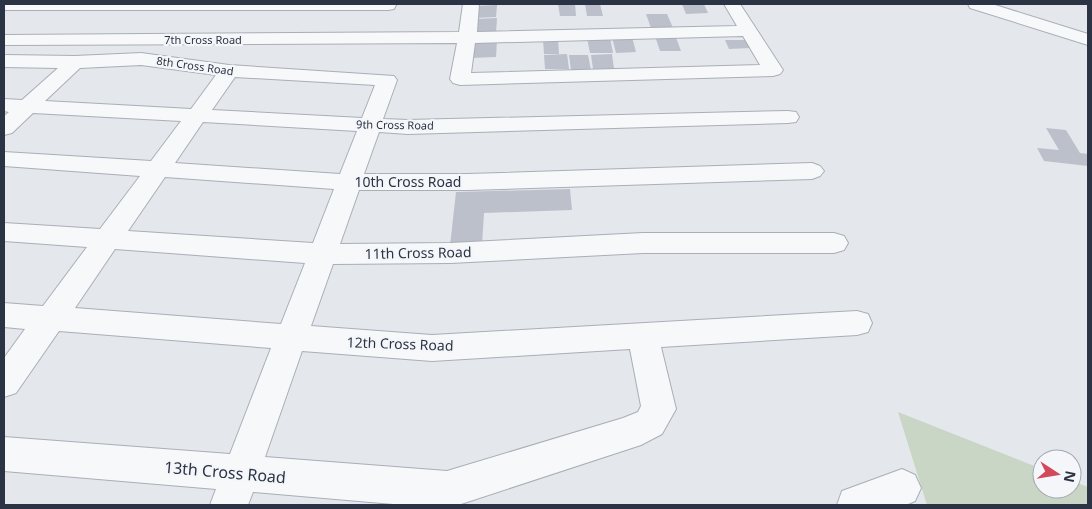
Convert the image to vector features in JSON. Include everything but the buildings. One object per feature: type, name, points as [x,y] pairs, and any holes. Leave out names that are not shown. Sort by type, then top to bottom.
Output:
[{"type":"street","points":[[471,4],[460,79],[773,70],[732,4]]},
{"type":"street","points":[[976,4],[1088,40]]},
{"type":"street","points":[[4,5],[388,5]]},
{"type":"street","points":[[141,59],[186,5]]},
{"type":"street","points":[[317,39],[330,5]]},
{"type":"street","name":"7th Cross Road","points":[[4,40],[402,39],[748,31]]},
{"type":"street","name":"8th Cross Road","points":[[4,61],[75,62],[141,59],[229,71],[387,80],[370,125]]},
{"type":"street","points":[[4,128],[75,62]]},
{"type":"street","points":[[4,383],[229,71]]},
{"type":"street","name":"9th Cross Road","points":[[4,106],[408,128],[788,117]]},
{"type":"street","points":[[235,489],[370,125]]},
{"type":"street","name":"10th Cross Road","points":[[4,159],[349,182],[467,182],[812,171]]},
{"type":"street","name":"11th Cross Road","points":[[4,232],[322,254],[450,253],[643,243],[834,243]]},
{"type":"street","name":"12th Cross Road","points":[[4,316],[432,348],[857,323]]},
{"type":"street","name":"13th Cross Road","points":[[4,454],[235,489],[447,490],[629,433],[650,423],[659,409],[643,335]]},
{"type":"street","points":[[856,505],[902,488]]},
{"type":"green space","points":[[898,412],[1032,465],[1032,499],[1082,499],[1082,485],[1088,487],[1088,505],[927,505]]}]
